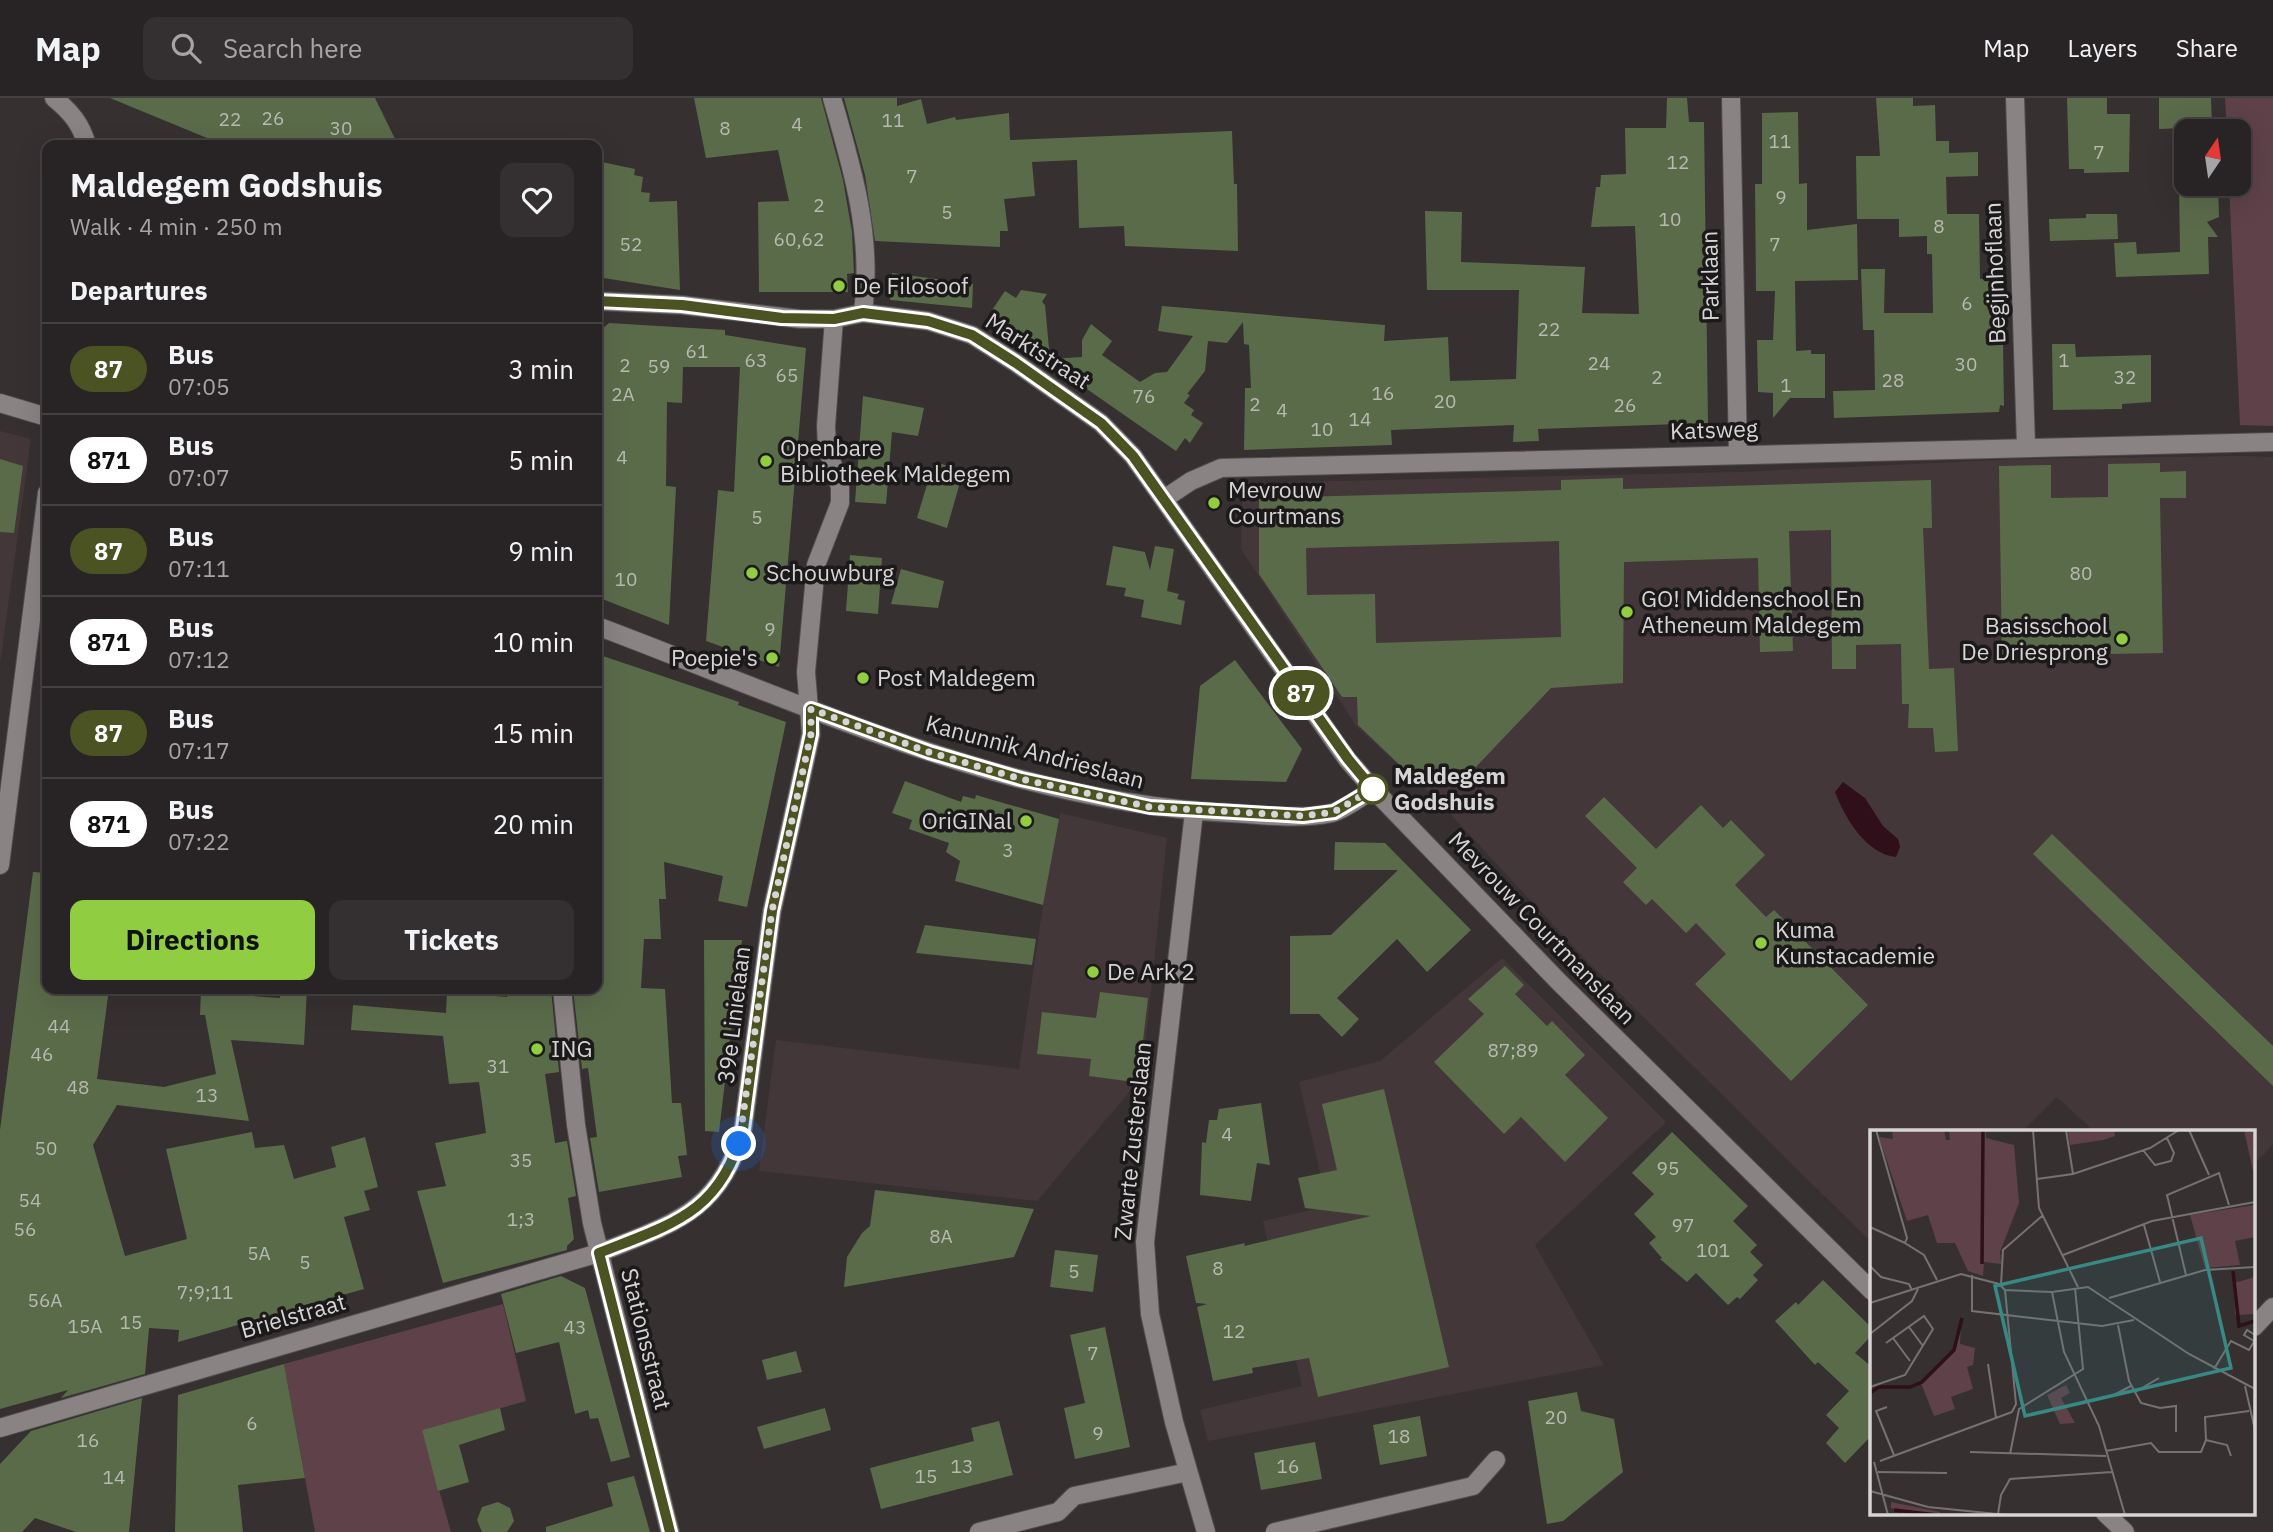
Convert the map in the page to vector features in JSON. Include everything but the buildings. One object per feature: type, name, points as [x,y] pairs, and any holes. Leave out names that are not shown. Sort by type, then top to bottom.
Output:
[{"type":"street","points":[[54,98],[75,105],[86,140]]},
{"type":"street","points":[[832,98],[859,190],[866,245],[863,313]]},
{"type":"street","name":"Parklaan","points":[[1731,98],[1738,454]]},
{"type":"street","name":"Begijnhoflaan","points":[[2015,98],[2026,446]]},
{"type":"street","name":"Marktstraat","points":[[602,301],[682,305],[764,317],[834,319],[863,313],[928,321],[972,335],[1101,423],[1133,456],[1164,499]]},
{"type":"street","name":"39e Linielaan","points":[[599,1253],[672,1223],[700,1207],[722,1181],[733,1161],[743,1129],[772,911],[811,734],[806,672],[816,565],[839,503],[840,487],[828,447],[826,426],[834,319]]},
{"type":"street","points":[[0,403],[42,416]]},
{"type":"street","name":"Katsweg","points":[[1164,499],[1191,481],[1222,468],[2026,446],[2273,442]]},
{"type":"street","name":"Mevrouw Courtmanslaan","points":[[1164,499],[1348,759],[1373,789],[1559,982],[1870,1290]]},
{"type":"street","points":[[0,865],[42,533]]},
{"type":"street","name":"Kanunnik Andrieslaan","points":[[602,628],[929,752],[1102,799],[1194,812],[1303,816],[1334,812],[1373,789]]},
{"type":"street","name":"Zwarte Zusterslaan","points":[[1194,812],[1145,1242],[1150,1314],[1188,1472],[1206,1532]]},
{"type":"street","name":"Stationsstraat","points":[[563,994],[576,1125],[599,1253],[670,1532]]},
{"type":"street","name":"Brielstraat","points":[[0,1428],[599,1253]]},
{"type":"street","points":[[2256,1325],[2273,1307]]},
{"type":"street","points":[[1275,1532],[1473,1486],[1496,1460]]},
{"type":"street","points":[[979,1532],[1058,1512],[1074,1496],[1188,1472]]},
{"type":"street","points":[[2106,1514],[2125,1532]]},
{"type":"shaded area","points":[[2225,98],[2273,98],[2273,426],[2240,425],[2230,196],[2251,196],[2251,119],[2226,119]]},
{"type":"shaded area","points":[[0,431],[31,439],[0,664]]},
{"type":"shaded area","points":[[2273,457],[2273,1145],[2256,1162],[2256,1130],[2093,1130],[2057,1097],[2024,1130],[1870,1130],[1870,1241],[1585,959],[1439,802],[1357,727],[1241,549],[1242,483],[1739,472],[2024,459]]},
{"type":"shaded area","points":[[1843,782],[1865,798],[1883,826],[1898,839],[1900,847],[1896,857],[1875,849],[1858,833],[1835,792]]},
{"type":"shaded area","name":"De Ark 2","points":[[1060,813],[1167,838],[1142,1077],[1037,1201],[759,1171],[776,1040],[1019,1069],[1043,905]]},
{"type":"shaded area","points":[[1502,958],[1666,1122],[1535,1245],[1604,1365],[1208,1441],[1200,1410],[1302,1386],[1263,1221],[1328,1206],[1299,1082],[1380,1061]]},
{"type":"shaded area","points":[[503,1304],[526,1401],[422,1430],[451,1532],[315,1532],[284,1364]]},
{"type":"bus line","name":"87","points":[[602,301],[682,305],[764,317],[800,319],[834,319],[863,313],[886,315],[928,321],[972,335],[1101,423],[1133,456],[1348,759],[1373,789],[1334,812],[1303,816],[1194,812],[1150,807],[1102,799],[1021,779],[929,752],[811,709],[811,734],[772,911],[743,1129],[733,1161],[722,1181],[700,1207],[672,1223],[599,1253],[670,1532]]},
{"type":"place","name":"De Filosoof","points":[[839,286]]},
{"type":"place","name":"Openbare Bibliotheek Maldegem","points":[[766,461]]},
{"type":"place","name":"Mevrouw Courtmans","points":[[1214,503]]},
{"type":"place","name":"Schouwburg","points":[[752,573]]},
{"type":"place","name":"GO! Middenschool En Atheneum Maldegem","points":[[1627,612]]},
{"type":"place","name":"Basisschool De Driesprong","points":[[2122,639]]},
{"type":"place","name":"Poepie's","points":[[772,658]]},
{"type":"place","name":"Post Maldegem","points":[[863,678]]},
{"type":"place","name":"Maldegem Godshuis","points":[[1373,789]]},
{"type":"place","name":"OriGINal","points":[[1026,821]]},
{"type":"place","name":"Kuma Kunstacademie","points":[[1761,943]]},
{"type":"place","name":"De Ark 2","points":[[1093,972]]},
{"type":"place","name":"ING","points":[[537,1049]]},
{"type":"route","points":[[739,1144],[751,1076],[772,911],[811,734],[811,709],[929,752],[1021,779],[1102,799],[1150,807],[1194,812],[1303,816],[1334,812],[1373,789]]}]
